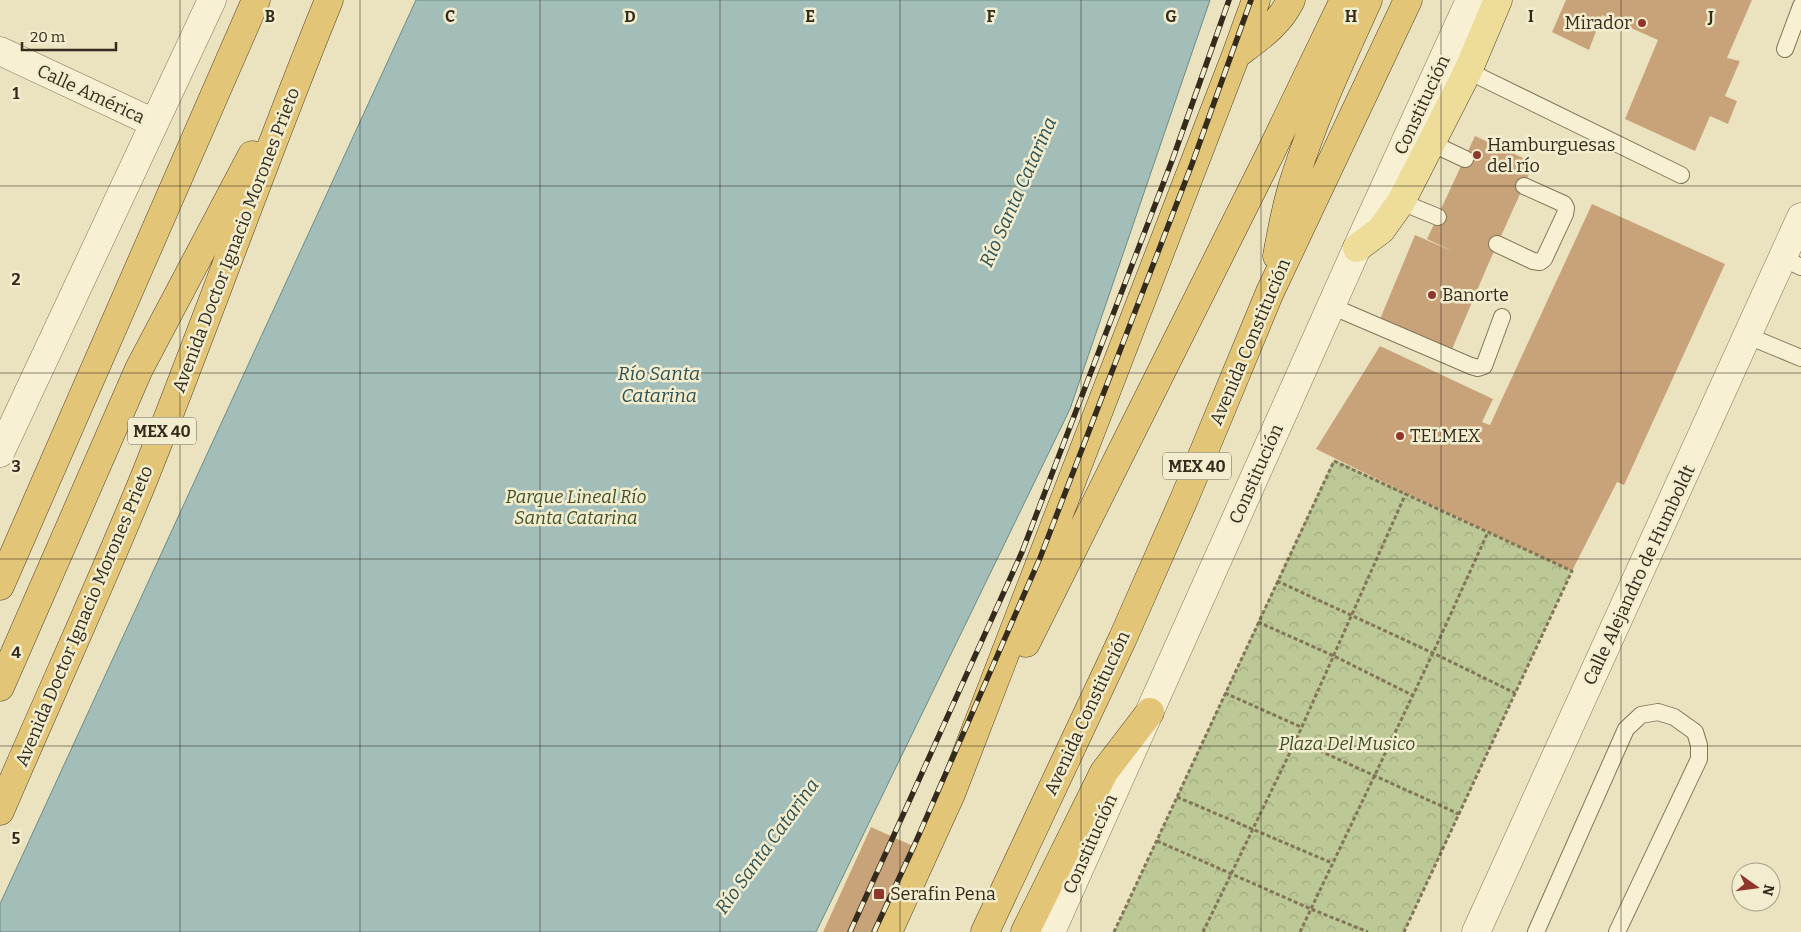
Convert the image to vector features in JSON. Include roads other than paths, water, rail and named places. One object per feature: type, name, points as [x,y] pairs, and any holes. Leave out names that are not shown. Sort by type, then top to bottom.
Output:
[{"type":"highway","points":[[0,586],[256,0]]},
{"type":"highway","name":"Avenida Doctor Ignacio Morones Prieto","points":[[0,812],[48,698],[125,525],[329,0]]},
{"type":"highway","points":[[951,794],[1256,0]]},
{"type":"highway","points":[[1236,56],[1270,29],[1285,11],[1291,0]]},
{"type":"highway","points":[[888,932],[951,794],[1269,156],[1344,0]]},
{"type":"highway","points":[[1270,292],[1284,215],[1295,177],[1368,0]]},
{"type":"highway","name":"Avenida Constitución","points":[[985,932],[1122,640],[1270,292],[1408,0]]},
{"type":"highway","name":"MEX 40","points":[[0,687],[139,369],[310,46]]},
{"type":"highway","points":[[1025,932],[1104,772],[1150,712]]},
{"type":"main road","points":[[1356,248],[1381,230],[1401,202],[1468,72],[1498,0]]},
{"type":"street","points":[[0,453],[212,0]]},
{"type":"street","name":"Constitución","points":[[1051,932],[1356,248],[1466,9]]},
{"type":"street","name":"Calle América","points":[[0,51],[154,123]]},
{"type":"street","name":"Calle Alejandro de Humboldt","points":[[1476,932],[1748,336],[1792,263],[1801,217]]},
{"type":"lane","points":[[1785,50],[1801,6]]},
{"type":"lane","points":[[1468,72],[1681,175]]},
{"type":"lane","points":[[1431,143],[1464,159]]},
{"type":"lane","points":[[1497,244],[1533,261],[1540,262],[1544,259],[1565,214],[1566,208],[1564,204],[1524,186]]},
{"type":"lane","points":[[1401,202],[1438,217]]},
{"type":"lane","points":[[1331,306],[1478,368],[1484,366],[1502,317]]},
{"type":"lane","points":[[1748,336],[1801,358]]},
{"type":"lane","points":[[1536,932],[1626,729],[1641,715],[1658,712],[1674,717],[1695,732],[1699,745],[1699,759],[1617,932]]},
{"type":"water","name":"Río Santa Catarina","points":[[416,0],[1210,0],[1070,409],[816,932],[0,932],[0,904]]},
{"type":"railway","points":[[850,932],[1022,552],[1173,158],[1229,0]]},
{"type":"railway","points":[[874,932],[914,846],[1040,558],[1192,164],[1251,0]]},
{"type":"place","name":"Mirador","points":[[1642,23]]},
{"type":"place","name":"Hamburguesas del río","points":[[1477,155]]},
{"type":"place","name":"Banorte","points":[[1432,295]]},
{"type":"place","name":"TELMEX","points":[[1400,436]]},
{"type":"place","name":"Serafin Pena","points":[[879,894]]},
{"type":"park label","name":"Parque Lineal Río Santa Catarina","points":[[576,507]]},
{"type":"park label","name":"Plaza Del Musico","points":[[1347,744]]}]
